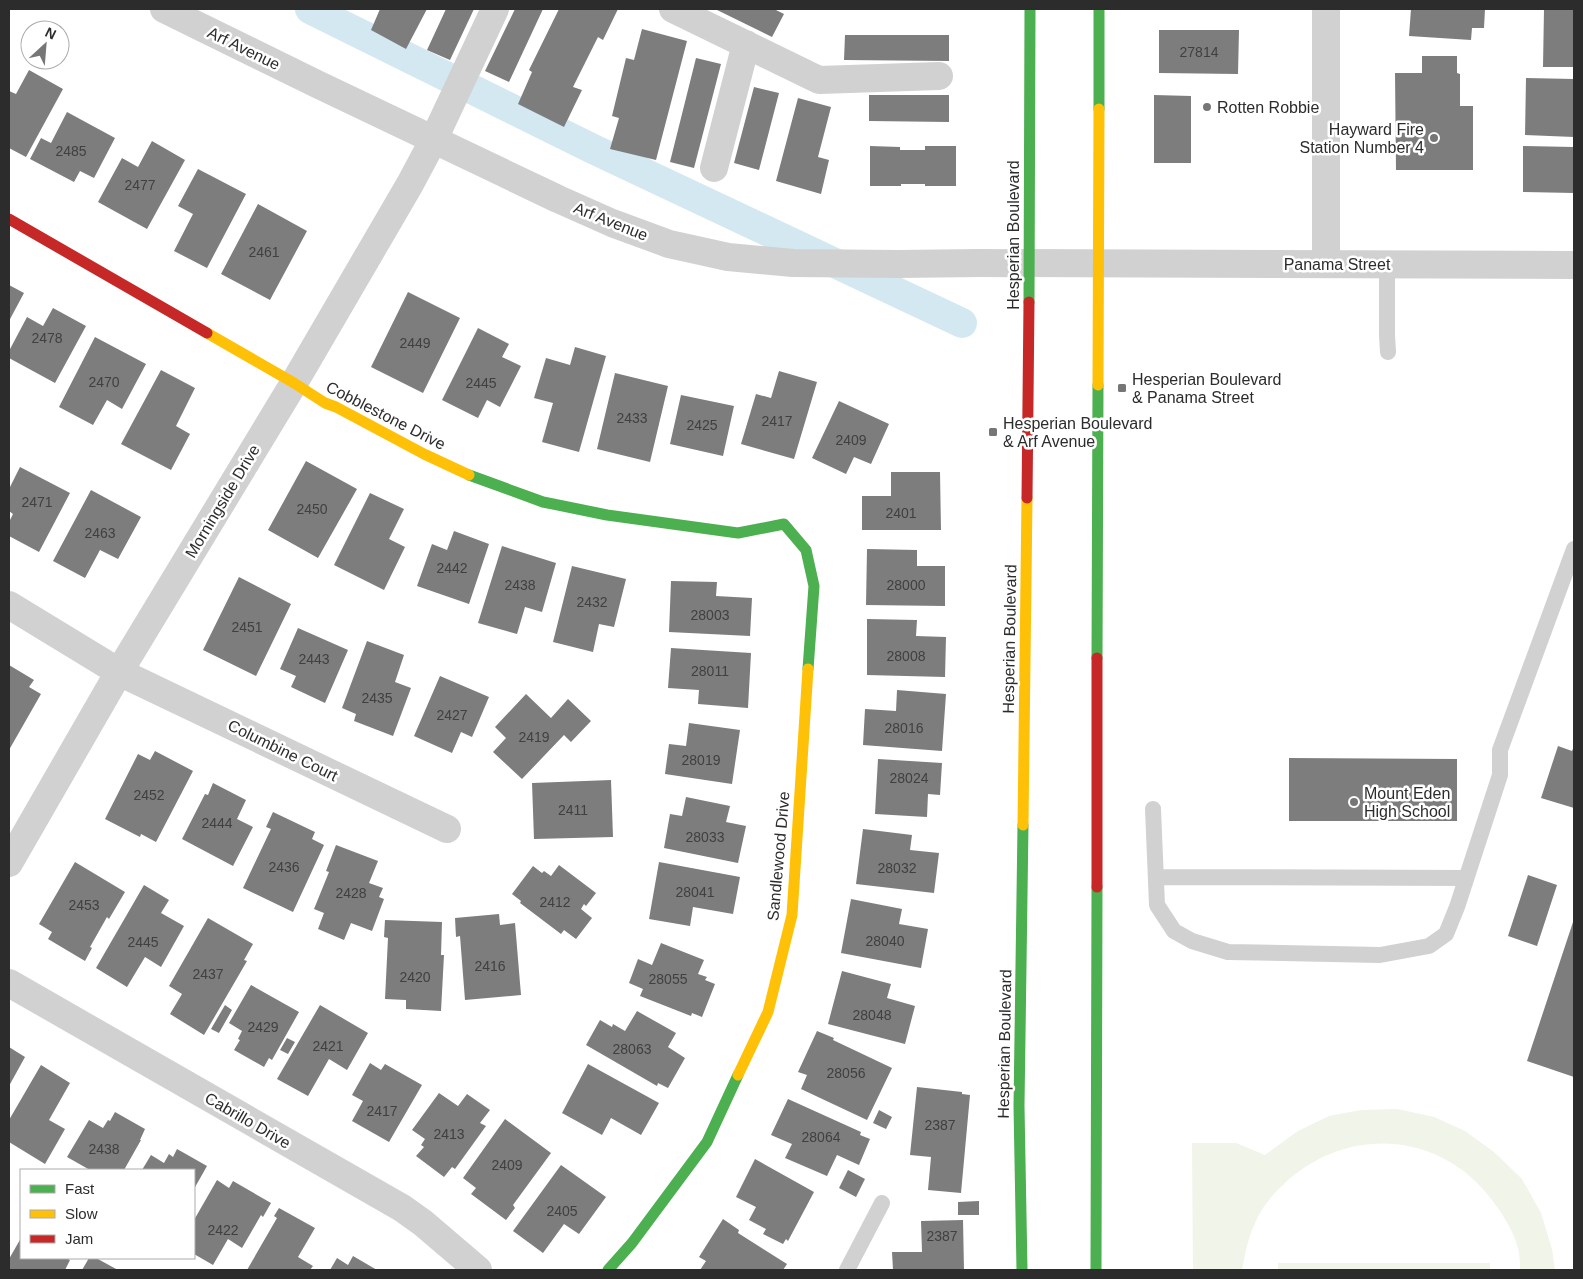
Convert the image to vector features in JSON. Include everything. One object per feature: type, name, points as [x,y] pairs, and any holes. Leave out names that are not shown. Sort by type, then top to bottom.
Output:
[{"type":"main road","name":"Hesperian Boulevard","points":[[1022,1270],[1019,1106],[1029,315],[1030,9]]},
{"type":"main road","points":[[1096,1270],[1099,9]]},
{"type":"main road","name":"Cobblestone Drive","points":[[9,219],[294,383],[325,403],[424,454],[480,480],[543,502],[607,515],[738,533],[784,524]]},
{"type":"main road","name":"Sandlewood Drive","points":[[608,1270],[632,1243],[707,1142],[768,1012],[792,915],[814,586],[806,550],[784,524]]},
{"type":"street","name":"Arf Avenue","points":[[164,9],[195,16],[434,139],[612,223],[669,244],[728,258],[792,263],[1099,264]]},
{"type":"street","name":"Morningside Drive","points":[[9,863],[119,672],[294,383],[410,184],[434,139],[496,9]]},
{"type":"street","points":[[673,9],[819,80],[939,76]]},
{"type":"street","points":[[1326,9],[1326,264]]},
{"type":"street","points":[[714,168],[746,44]]},
{"type":"street","name":"Panama Street","points":[[1099,264],[1574,265]]},
{"type":"street","name":"Columbine Court","points":[[9,605],[119,672],[447,829]]},
{"type":"street","name":"Cabrillo Drive","points":[[9,983],[402,1208],[423,1223],[478,1270]]},
{"type":"lane","points":[[1387,264],[1386,335],[1388,352]]},
{"type":"lane","points":[[1153,809],[1157,905],[1174,931],[1192,941],[1228,952],[1380,955],[1429,946],[1446,934],[1457,907],[1500,774],[1500,750],[1574,549]]},
{"type":"lane","points":[[1156,877],[1466,878]]},
{"type":"lane","points":[[847,1270],[882,1203]]},
{"type":"shaded area","points":[[1397,1109],[1434,1117],[1465,1131],[1494,1152],[1522,1179],[1541,1213],[1552,1249],[1555,1270],[1520,1270],[1519,1251],[1509,1227],[1488,1195],[1466,1174],[1442,1158],[1416,1148],[1389,1144],[1361,1145],[1334,1153],[1308,1165],[1284,1184],[1258,1217],[1249,1240],[1242,1270],[1193,1270],[1192,1143],[1236,1143],[1265,1155],[1298,1131],[1329,1116],[1361,1110]]},
{"type":"shaded area","points":[[1278,1263],[1490,1263],[1490,1270],[1278,1270]]},
{"type":"building","points":[[380,9],[427,9],[406,49],[371,30]]},
{"type":"building","points":[[446,9],[474,9],[450,60],[427,50]]},
{"type":"building","points":[[515,9],[543,9],[509,82],[485,71]]},
{"type":"building","points":[[559,9],[618,9],[603,40],[598,37],[573,87],[582,90],[564,127],[518,104],[532,72],[529,70]]},
{"type":"building","points":[[715,9],[774,9],[784,14],[772,37]]},
{"type":"building","points":[[1411,9],[1485,9],[1484,28],[1472,28],[1471,40],[1409,36]]},
{"type":"building","points":[[1544,9],[1574,9],[1574,67],[1543,67]]},
{"type":"building","points":[[642,29],[687,41],[656,160],[610,149],[619,118],[612,116],[626,58],[634,60]]},
{"type":"building","points":[[1159,30],[1239,30],[1238,74],[1159,73]]},
{"type":"building","points":[[845,35],[949,35],[949,61],[844,60]]},
{"type":"building","name":"Hayward Fire Station Number 4","points":[[1422,56],[1457,56],[1457,73],[1460,74],[1460,106],[1473,106],[1473,170],[1396,170],[1395,73],[1422,73]]},
{"type":"building","points":[[696,58],[721,64],[694,168],[670,162]]},
{"type":"building","points":[[29,70],[63,89],[26,157],[9,148],[9,91],[16,94]]},
{"type":"building","points":[[1526,78],[1574,79],[1574,137],[1525,135]]},
{"type":"building","points":[[754,87],[779,93],[759,170],[734,163]]},
{"type":"building","points":[[869,95],[949,95],[949,122],[869,121]]},
{"type":"building","points":[[1154,95],[1191,96],[1191,163],[1154,163]]},
{"type":"building","points":[[798,98],[831,107],[818,157],[829,160],[821,194],[776,181]]},
{"type":"building","points":[[67,112],[115,138],[94,178],[80,171],[74,182],[30,159],[41,138],[51,143]]},
{"type":"building","points":[[152,141],[185,160],[147,229],[98,202],[122,158],[138,167]]},
{"type":"building","points":[[870,146],[900,147],[900,150],[925,150],[925,146],[956,146],[956,186],[901,184],[901,186],[870,186]]},
{"type":"building","points":[[1523,146],[1574,147],[1574,193],[1523,192]]},
{"type":"building","points":[[198,169],[246,194],[207,268],[174,251],[193,214],[178,206]]},
{"type":"building","points":[[258,204],[307,231],[270,300],[221,274]]},
{"type":"building","points":[[9,285],[24,293],[9,321]]},
{"type":"building","points":[[408,292],[460,318],[423,393],[371,367]]},
{"type":"building","points":[[53,308],[86,326],[55,383],[9,358],[9,351],[27,317],[43,326]]},
{"type":"building","points":[[478,328],[509,344],[502,357],[521,366],[500,407],[487,400],[478,418],[442,400]]},
{"type":"building","points":[[95,337],[146,364],[122,409],[107,400],[93,425],[59,407]]},
{"type":"building","points":[[575,347],[606,356],[579,452],[542,442],[553,403],[534,398],[546,358],[570,365]]},
{"type":"building","points":[[161,370],[195,388],[176,426],[190,434],[171,470],[121,444]]},
{"type":"building","points":[[779,371],[817,382],[794,459],[741,444],[756,394],[771,398]]},
{"type":"building","points":[[615,373],[668,386],[650,462],[597,449]]},
{"type":"building","points":[[681,395],[734,406],[723,456],[670,444]]},
{"type":"building","points":[[839,401],[889,424],[871,464],[854,457],[846,474],[812,458]]},
{"type":"building","points":[[306,461],[357,489],[318,558],[268,530]]},
{"type":"building","points":[[20,467],[70,493],[39,552],[9,536],[9,522],[13,514],[9,511],[9,489]]},
{"type":"building","points":[[891,472],[940,472],[941,530],[862,530],[862,496],[891,496]]},
{"type":"building","points":[[91,490],[141,517],[118,559],[100,550],[85,578],[53,561]]},
{"type":"building","points":[[370,493],[404,509],[389,539],[405,547],[384,590],[334,565]]},
{"type":"building","points":[[454,531],[489,544],[469,604],[417,586],[432,544],[447,550]]},
{"type":"building","points":[[502,546],[556,563],[542,612],[525,607],[517,634],[478,623]]},
{"type":"building","points":[[867,549],[917,550],[917,566],[945,566],[945,606],[866,605]]},
{"type":"building","points":[[572,566],[626,579],[614,627],[599,624],[593,652],[553,642]]},
{"type":"building","points":[[239,577],[291,604],[256,676],[203,650]]},
{"type":"building","points":[[671,581],[717,582],[716,596],[752,598],[750,636],[669,632]]},
{"type":"building","points":[[867,619],[917,620],[916,636],[946,637],[945,677],[867,675]]},
{"type":"building","points":[[298,628],[348,650],[325,703],[291,687],[296,676],[280,669]]},
{"type":"building","points":[[367,641],[404,655],[395,682],[411,688],[393,736],[354,721],[356,714],[342,708]]},
{"type":"building","points":[[671,648],[751,653],[748,708],[698,704],[699,690],[668,688]]},
{"type":"building","points":[[9,665],[34,680],[29,687],[41,694],[9,750]]},
{"type":"building","points":[[440,676],[489,697],[472,737],[461,732],[452,753],[414,736]]},
{"type":"building","points":[[897,690],[946,694],[942,751],[863,745],[865,709],[896,711]]},
{"type":"building","points":[[526,694],[551,718],[568,699],[591,721],[571,742],[564,735],[522,779],[493,752],[506,738],[495,727]]},
{"type":"building","points":[[689,723],[740,730],[732,784],[665,774],[669,744],[686,746]]},
{"type":"building","points":[[1558,746],[1572,751],[1574,746],[1574,808],[1541,798]]},
{"type":"building","points":[[155,751],[193,771],[156,842],[141,834],[140,837],[105,819],[138,754],[150,760]]},
{"type":"building","points":[[1289,758],[1457,759],[1457,821],[1289,821]]},
{"type":"building","points":[[878,759],[942,763],[940,795],[928,794],[927,817],[875,814]]},
{"type":"building","points":[[611,780],[613,837],[534,839],[532,783]]},
{"type":"building","points":[[213,783],[246,800],[237,819],[253,827],[233,866],[182,839],[205,794],[208,795]]},
{"type":"building","points":[[686,797],[730,806],[726,822],[746,826],[738,863],[664,848],[670,814],[682,816]]},
{"type":"building","points":[[273,812],[315,832],[312,839],[324,845],[293,912],[243,888],[271,829],[266,827]]},
{"type":"building","points":[[863,829],[912,835],[910,850],[939,853],[934,893],[856,884]]},
{"type":"building","points":[[336,845],[378,861],[369,883],[383,888],[379,897],[384,899],[372,931],[351,923],[344,940],[318,929],[324,913],[314,909],[329,872],[326,871]]},
{"type":"building","points":[[75,862],[125,892],[109,919],[107,917],[90,947],[92,948],[85,961],[48,939],[52,932],[39,924]]},
{"type":"building","points":[[659,862],[740,877],[733,914],[693,907],[690,926],[649,919]]},
{"type":"building","points":[[559,865],[596,893],[586,906],[584,904],[581,909],[592,918],[576,939],[564,930],[561,934],[520,903],[521,901],[512,894],[533,866],[542,873],[544,871],[551,876]]},
{"type":"building","points":[[1528,875],[1557,885],[1537,946],[1508,936]]},
{"type":"building","points":[[144,885],[169,900],[161,913],[184,926],[161,967],[145,957],[127,987],[96,968]]},
{"type":"building","points":[[851,899],[902,909],[899,924],[928,929],[921,968],[841,953]]},
{"type":"building","points":[[499,914],[500,925],[515,923],[521,995],[465,1000],[460,936],[456,937],[455,918]]},
{"type":"building","points":[[208,918],[253,944],[244,960],[247,961],[204,1035],[170,1014],[182,994],[169,986]]},
{"type":"building","points":[[1574,919],[1574,1077],[1527,1061]]},
{"type":"building","points":[[385,920],[442,922],[441,955],[444,955],[441,1011],[406,1009],[406,1000],[385,999],[388,938],[384,937]]},
{"type":"building","points":[[661,943],[704,960],[698,974],[707,977],[705,980],[715,984],[702,1017],[692,1013],[691,1016],[640,996],[643,989],[629,983],[638,959],[652,965]]},
{"type":"building","points":[[842,971],[891,984],[887,998],[915,1006],[905,1044],[828,1024]]},
{"type":"building","points":[[251,985],[299,1012],[272,1060],[269,1058],[264,1067],[234,1050],[240,1040],[238,1039],[242,1031],[229,1023]]},
{"type":"building","points":[[225,1005],[232,1010],[219,1033],[211,1029]]},
{"type":"building","points":[[320,1005],[368,1033],[347,1070],[329,1059],[308,1096],[277,1079]]},
{"type":"building","points":[[637,1011],[676,1033],[668,1047],[685,1058],[668,1088],[658,1083],[657,1086],[586,1045],[600,1020],[612,1027],[613,1024],[625,1031]]},
{"type":"building","points":[[817,1031],[892,1068],[867,1120],[801,1089],[807,1075],[798,1072]]},
{"type":"building","points":[[287,1038],[295,1042],[288,1054],[280,1050]]},
{"type":"building","points":[[9,1047],[25,1057],[9,1086]]},
{"type":"building","points":[[370,1063],[381,1070],[385,1064],[422,1085],[389,1142],[352,1121],[363,1101],[352,1095]]},
{"type":"building","points":[[588,1064],[659,1103],[641,1135],[611,1118],[602,1135],[562,1113]]},
{"type":"building","points":[[41,1065],[70,1083],[49,1120],[65,1129],[45,1164],[9,1142],[9,1120]]},
{"type":"building","points":[[917,1087],[962,1092],[962,1094],[970,1095],[961,1193],[928,1190],[931,1157],[910,1155]]},
{"type":"building","points":[[439,1093],[458,1106],[467,1094],[490,1110],[480,1123],[486,1126],[455,1169],[452,1167],[444,1177],[416,1156],[424,1147],[421,1145],[425,1139],[412,1130]]},
{"type":"building","points":[[788,1099],[861,1132],[860,1135],[870,1139],[859,1165],[837,1155],[827,1176],[785,1158],[792,1144],[771,1135]]},
{"type":"building","points":[[879,1110],[892,1117],[886,1129],[873,1123]]},
{"type":"building","points":[[115,1112],[145,1129],[125,1169],[88,1169],[67,1157],[89,1120],[103,1128],[108,1120],[110,1121]]},
{"type":"building","points":[[505,1119],[551,1153],[513,1205],[515,1208],[506,1220],[471,1194],[476,1188],[463,1178]]},
{"type":"building","points":[[177,1149],[207,1166],[195,1187],[195,1169],[143,1169],[151,1155],[164,1163],[169,1154],[173,1157]]},
{"type":"building","points":[[755,1159],[814,1192],[788,1241],[786,1239],[783,1244],[763,1234],[766,1229],[749,1220],[756,1207],[736,1197]]},
{"type":"building","points":[[561,1165],[606,1197],[579,1234],[564,1224],[543,1253],[513,1231]]},
{"type":"building","points":[[848,1170],[865,1179],[856,1197],[839,1188]]},
{"type":"building","points":[[217,1180],[229,1188],[233,1181],[271,1203],[263,1217],[261,1215],[242,1248],[228,1239],[213,1265],[195,1255],[195,1218]]},
{"type":"building","points":[[979,1201],[979,1215],[958,1215],[958,1202]]},
{"type":"building","points":[[279,1208],[315,1228],[298,1257],[313,1266],[310,1270],[247,1270],[277,1218],[274,1216]]},
{"type":"building","points":[[723,1219],[739,1230],[738,1233],[787,1264],[783,1270],[700,1270],[706,1261],[699,1257]]},
{"type":"building","points":[[963,1220],[964,1270],[893,1270],[892,1252],[922,1252],[921,1221]]},
{"type":"building","points":[[20,1240],[20,1259],[70,1260],[65,1270],[9,1270],[9,1259]]},
{"type":"building","points":[[353,1256],[377,1270],[330,1270],[337,1258],[348,1265]]},
{"type":"building","points":[[88,1259],[98,1259],[118,1270],[82,1270]]},
{"type":"waterway","points":[[310,9],[593,149],[962,323]]},
{"type":"traffic: fast","points":[[1029,302],[1030,9]]},
{"type":"traffic: fast","points":[[1099,9],[1099,109]]},
{"type":"traffic: fast","points":[[1097,658],[1098,385]]},
{"type":"traffic: fast","points":[[469,475],[543,502],[607,515],[738,533],[784,524],[806,550],[814,586],[808,669]]},
{"type":"traffic: fast","points":[[1022,1270],[1019,1106],[1023,825]]},
{"type":"traffic: fast","points":[[1096,1270],[1097,887]]},
{"type":"traffic: fast","points":[[608,1270],[632,1243],[707,1142],[738,1075]]},
{"type":"traffic: slow","points":[[1098,385],[1099,109]]},
{"type":"traffic: slow","points":[[207,333],[325,403],[469,475]]},
{"type":"traffic: slow","points":[[1023,825],[1027,498]]},
{"type":"traffic: slow","points":[[738,1075],[768,1012],[792,915],[808,669]]},
{"type":"traffic: jam","points":[[9,219],[207,333]]},
{"type":"traffic: jam","points":[[1027,498],[1029,302]]},
{"type":"traffic: jam","points":[[1097,658],[1097,887]]},
{"type":"place","name":"Rotten Robbie","points":[[1207,107]]},
{"type":"place","name":"Hayward Fire Station Number 4","points":[[1434,138]]},
{"type":"place","name":"Hesperian Boulevard & Panama Street","points":[[1122,388]]},
{"type":"place","name":"Hesperian Boulevard & Arf Avenue","points":[[993,432]]},
{"type":"place","name":"Mount Eden High School","points":[[1354,802]]}]
